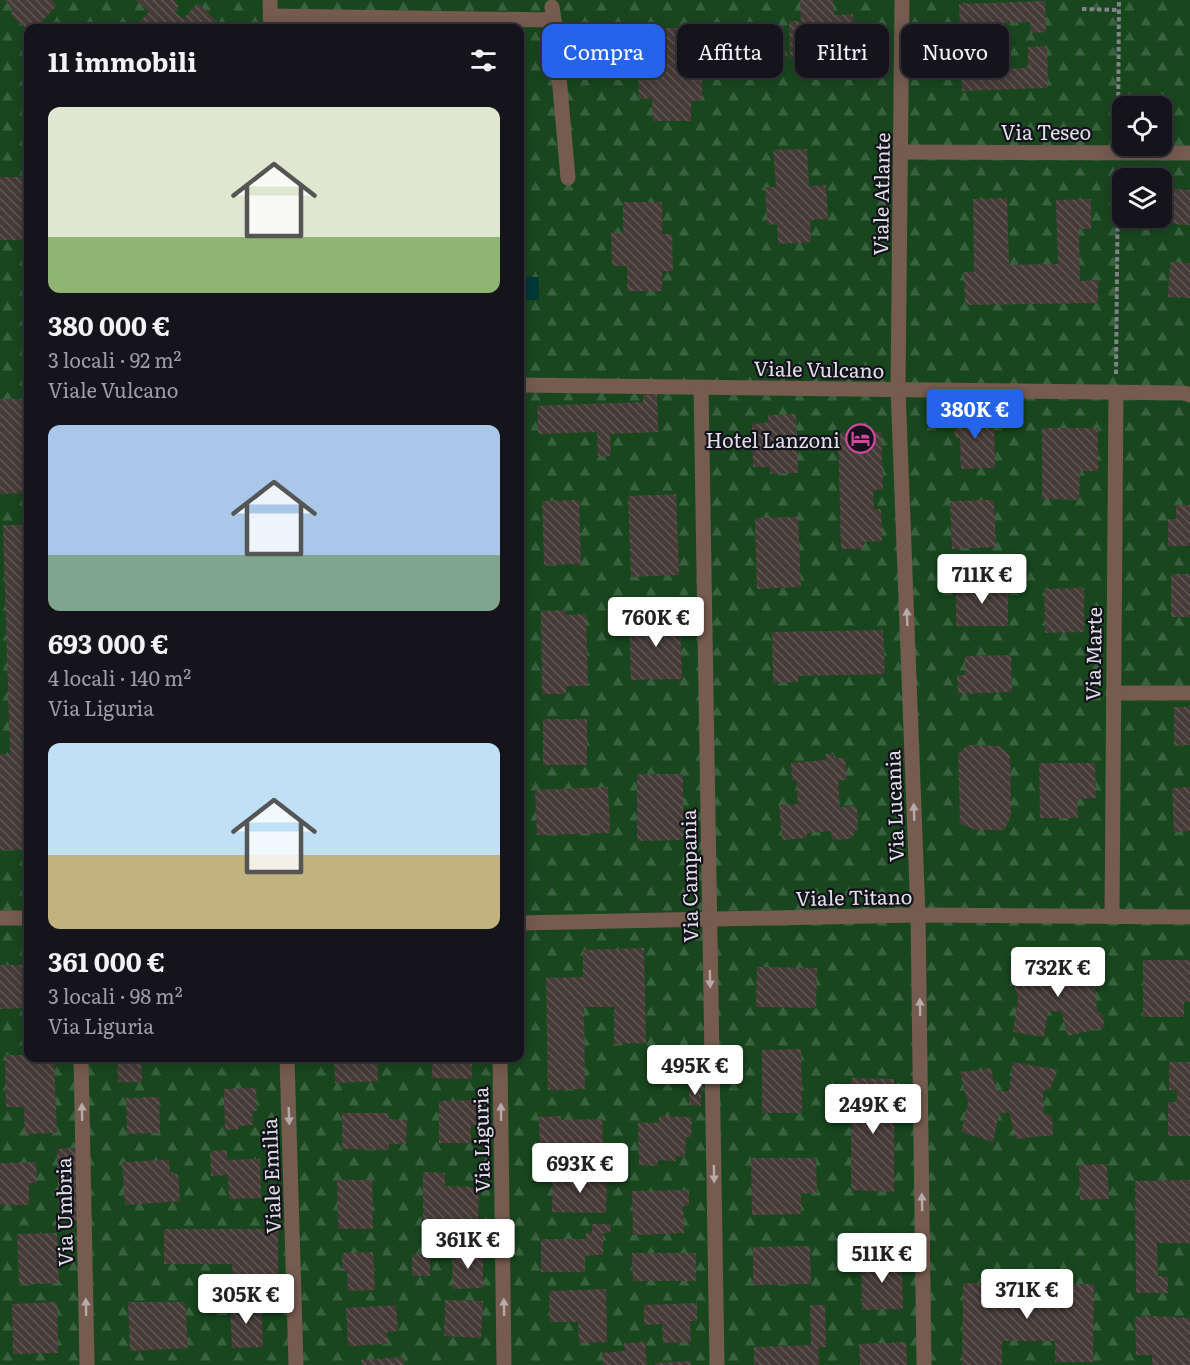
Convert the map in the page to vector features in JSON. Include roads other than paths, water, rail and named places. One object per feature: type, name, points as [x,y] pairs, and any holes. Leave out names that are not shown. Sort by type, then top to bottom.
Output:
[{"type":"street","points":[[270,0],[270,22],[553,13],[568,178]]},
{"type":"street","name":"Viale Atlante","points":[[898,389],[902,0]]},
{"type":"street","name":"Via Teseo","points":[[901,152],[1190,153]]},
{"type":"street","name":"Viale Vulcano","points":[[524,385],[1184,393],[1190,395]]},
{"type":"street","name":"Via Campania","points":[[701,387],[717,1365]]},
{"type":"street","name":"Via Lucania","points":[[898,389],[918,915],[924,1365]]},
{"type":"street","name":"Via Marte","points":[[1112,916],[1116,392]]},
{"type":"street","points":[[1113,693],[1190,693]]},
{"type":"street","name":"Viale Titano","points":[[524,923],[918,915],[1190,917]]},
{"type":"street","points":[[0,918],[24,918]]},
{"type":"street","name":"Via Umbria","points":[[81,1062],[87,1365]]},
{"type":"street","name":"Viale Emilia","points":[[287,1062],[296,1365]]},
{"type":"street","name":"Via Liguria","points":[[500,1062],[504,1365]]},
{"type":"place","name":"Hotel Lanzoni","points":[[861,439]]}]
